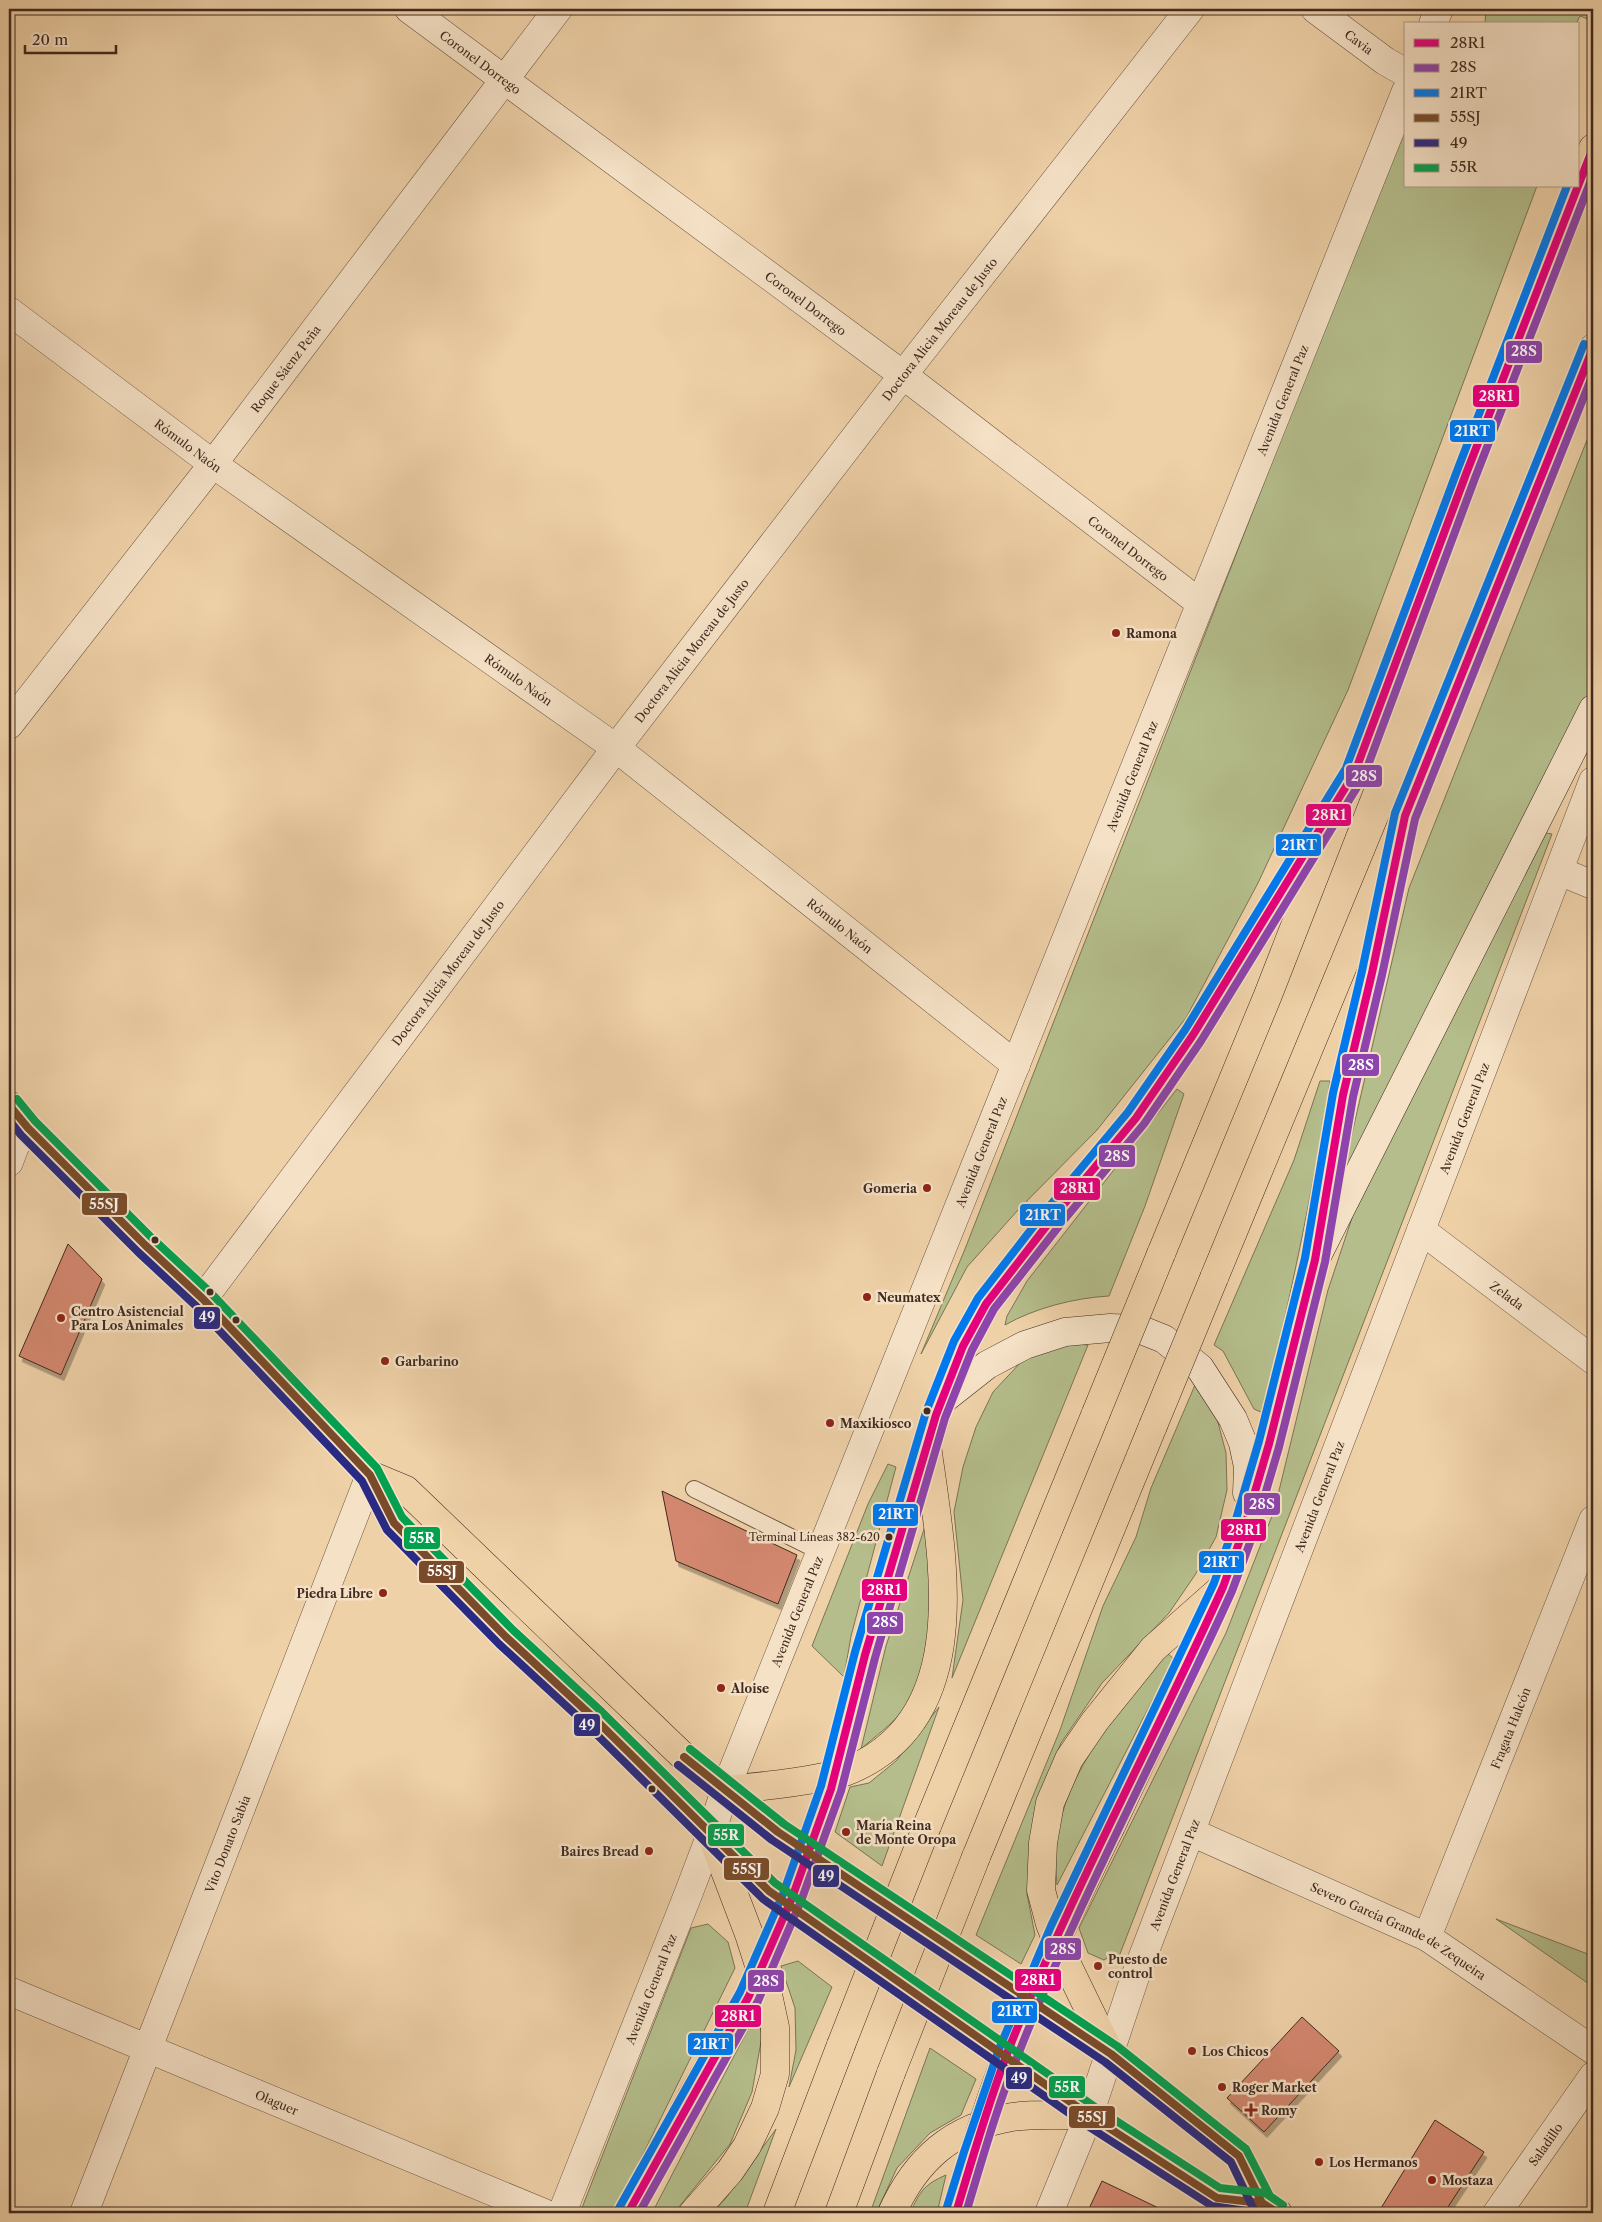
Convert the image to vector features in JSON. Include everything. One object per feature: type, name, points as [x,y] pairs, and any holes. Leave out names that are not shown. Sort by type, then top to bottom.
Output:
[{"type":"main road","points":[[1580,181],[1593,148]]},
{"type":"main road","points":[[777,2213],[927,1826],[1268,995],[1355,772],[1466,474],[1577,188]]},
{"type":"main road","points":[[838,2213],[976,1857],[1405,816],[1593,348]]},
{"type":"main road","points":[[940,1402],[964,1346],[986,1304],[1056,1215],[1142,1111],[1193,1036],[1355,772]]},
{"type":"main road","points":[[1315,1260],[1343,1095],[1372,973],[1405,816]]},
{"type":"main road","points":[[9,1105],[28,1128],[145,1245],[203,1299],[370,1475],[394,1523],[506,1637],[595,1719],[769,1892],[1089,2115],[1217,2198],[1270,2208]]},
{"type":"main road","points":[[725,1790],[788,1784],[842,1773],[867,1762],[888,1748],[905,1731],[918,1713],[931,1682],[941,1642],[943,1591],[940,1547],[927,1446]]},
{"type":"main road","points":[[370,1475],[406,1490],[685,1758],[778,1832],[1111,2054],[1238,2156],[1270,2208]]},
{"type":"main road","points":[[1111,2054],[1062,1954],[1050,1924],[1041,1890],[1043,1843],[1050,1803],[1069,1759],[1095,1721],[1154,1649],[1223,1587]]},
{"type":"main road","points":[[693,2213],[730,2171],[747,2146],[765,2108],[775,2074],[775,2027],[767,1990],[749,1934],[711,1834]]},
{"type":"main road","points":[[892,2213],[900,2195],[928,2156],[951,2139],[980,2125],[1013,2117],[1089,2115]]},
{"type":"street","name":"Coronel Dorrego","points":[[409,9],[903,375],[1200,603]]},
{"type":"street","name":"Roque Sáenz Peña","points":[[9,725],[213,464],[558,9]]},
{"type":"street","name":"Doctora Alicia Moreau de Justo","points":[[203,1299],[616,748],[903,375],[1190,9]]},
{"type":"street","name":"Cavia","points":[[1315,9],[1385,61],[1404,72]]},
{"type":"street","points":[[1434,22],[1439,9]]},
{"type":"street","name":"Avenida General Paz","points":[[562,2213],[711,1834],[725,1790],[1404,96]]},
{"type":"street","name":"Rómulo Naón","points":[[9,312],[213,464],[616,748],[1016,1065]]},
{"type":"street","points":[[956,2213],[973,2155],[1008,2052],[1060,1930],[1223,1587],[1244,1529],[1269,1444],[1315,1260],[1593,708]]},
{"type":"street","name":"Avenida General Paz","points":[[1048,2213],[1089,2115],[1136,1977],[1388,1322],[1421,1230],[1593,780]]},
{"type":"street","points":[[1559,871],[1593,885]]},
{"type":"street","points":[[9,1162],[15,1146],[28,1128]]},
{"type":"street","name":"Zelada","points":[[1421,1230],[1593,1360]]},
{"type":"street","points":[[628,2213],[749,1996],[792,1898],[831,1789],[865,1655],[940,1402],[987,1365],[1025,1345],[1065,1332],[1110,1328],[1139,1329],[1164,1339],[1200,1368],[1219,1395],[1243,1442],[1248,1467],[1244,1529]]},
{"type":"street","name":"Vito Donato Sabia","points":[[84,2213],[370,1475]]},
{"type":"street","name":"Fragata Halcón","points":[[1427,1938],[1584,1570],[1593,1520]]},
{"type":"street","name":"Severo García Grande de Zequeira","points":[[1191,1832],[1427,1938],[1593,2050]]},
{"type":"street","name":"Olaguer","points":[[9,1991],[544,2213]]},
{"type":"street","name":"Saladillo","points":[[1497,2213],[1593,2076]]},
{"type":"lane","points":[[694,1489],[821,1552]]},
{"type":"green space","points":[[1486,9],[1593,9],[1593,21],[1580,16],[1577,22],[1485,22]]},
{"type":"green space","points":[[1404,124],[1404,188],[1536,188],[1348,690],[1258,883],[1186,1018],[1097,1130],[1018,1210],[967,1267],[921,1354],[965,1249]]},
{"type":"green space","points":[[1593,425],[1593,688],[1341,1181],[1409,888]]},
{"type":"green space","points":[[1546,833],[1552,834],[1118,1959],[1112,1955],[1104,1960],[1088,1953],[1079,1928],[1226,1633],[1274,1511],[1328,1290],[1353,1215]]},
{"type":"green space","points":[[1320,1081],[1330,1081],[1316,1165],[1263,1413],[1254,1409],[1223,1351],[1214,1345],[1294,1160]]},
{"type":"green space","points":[[1177,1089],[1184,1094],[1145,1206],[1109,1296],[1055,1305],[1005,1325],[1007,1316],[1027,1281]]},
{"type":"green space","points":[[1064,1343],[1088,1345],[952,1678],[963,1600],[954,1512],[963,1467],[976,1427],[993,1392],[1022,1361]]},
{"type":"green space","points":[[1195,1385],[1216,1415],[1226,1453],[1227,1490],[1216,1537],[1195,1575],[1169,1613],[1102,1683],[1061,1743],[1042,1787],[1030,1849],[1027,1894],[1035,1935],[1021,1964],[976,1935],[1060,1730],[1103,1606],[1136,1537],[1151,1488]]},
{"type":"green space","points":[[888,1464],[896,1467],[851,1636],[844,1677],[812,1646],[868,1504]]},
{"type":"green space","points":[[927,1520],[931,1593],[928,1642],[923,1666],[915,1688],[903,1710],[861,1749],[886,1646]]},
{"type":"green space","points":[[1167,1653],[1174,1659],[1057,1885],[1056,1843],[1062,1815],[1071,1789],[1098,1741],[1131,1696]]},
{"type":"green space","points":[[939,1707],[882,1866],[835,1832],[850,1787],[869,1783],[896,1761]]},
{"type":"green space","points":[[1496,1919],[1593,1956],[1593,1984],[1589,1984]]},
{"type":"green space","points":[[708,1924],[728,1942],[735,1968],[614,2213],[580,2213],[691,1928]]},
{"type":"green space","points":[[798,1961],[832,1987],[789,2087],[796,2050],[795,2008],[781,1966]]},
{"type":"green space","points":[[757,2012],[762,2036],[752,2092],[730,2144],[674,2213],[652,2213]]},
{"type":"green space","points":[[930,2048],[976,2079],[961,2115],[930,2133],[897,2168],[876,2213],[870,2213]]},
{"type":"green space","points":[[776,2129],[745,2213],[712,2213],[726,2198]]},
{"type":"green space","points":[[946,2175],[937,2213],[910,2213],[923,2190],[932,2182]]},
{"type":"building","name":"Centro Asistencial Para Los Animales","points":[[68,1244],[102,1279],[61,1375],[19,1356]]},
{"type":"building","points":[[662,1491],[797,1555],[778,1604],[676,1561]]},
{"type":"building","points":[[1302,2017],[1339,2051],[1264,2132],[1227,2098]]},
{"type":"building","name":"Mostaza","points":[[1435,2120],[1484,2152],[1444,2213],[1378,2213]]},
{"type":"building","points":[[1102,2181],[1169,2213],[1087,2213]]},
{"type":"transit line","name":"28R1","points":[[1580,181],[1593,148]]},
{"type":"transit line","name":"28S","points":[[639,2213],[758,2001],[801,1901],[841,1791],[875,1658],[945,1418],[972,1350],[994,1309],[1063,1221],[1144,1124],[1201,1041],[1364,776],[1475,478],[1593,175]]},
{"type":"transit line","name":"21RT","points":[[619,2208],[740,1992],[783,1894],[821,1786],[855,1652],[926,1412],[954,1341],[978,1298],[1047,1209],[1128,1112],[1185,1030],[1346,768],[1457,471],[1566,188]]},
{"type":"transit line","name":"28R1","points":[[628,2213],[749,1996],[792,1898],[831,1789],[865,1655],[936,1415],[963,1346],[986,1304],[1055,1215],[1136,1118],[1193,1035],[1355,772],[1466,474],[1577,188]]},
{"type":"transit line","name":"21RT","points":[[946,2210],[999,2049],[1051,1926],[1214,1583],[1234,1526],[1259,1441],[1305,1258],[1333,1093],[1362,971],[1395,813],[1584,344]]},
{"type":"transit line","name":"28R1","points":[[956,2213],[994,2091],[1032,1992],[1085,1876],[1223,1587],[1244,1529],[1269,1444],[1315,1260],[1343,1095],[1372,973],[1405,816],[1593,348]]},
{"type":"transit line","name":"28S","points":[[966,2213],[1003,2094],[1042,1996],[1094,1879],[1232,1591],[1254,1532],[1279,1447],[1325,1262],[1353,1097],[1382,975],[1415,819],[1593,374]]},
{"type":"transit line","name":"55R","points":[[17,1099],[35,1121],[152,1238],[210,1292],[377,1468],[402,1517],[513,1630],[602,1712],[775,1883],[1095,2107],[1220,2188],[1265,2193],[1283,2205]]},
{"type":"transit line","name":"55SJ","points":[[9,1105],[28,1128],[145,1245],[203,1299],[370,1475],[394,1523],[506,1637],[595,1719],[769,1891],[1089,2115],[1217,2198],[1262,2203],[1278,2213]]},
{"type":"transit line","name":"49","points":[[9,1120],[21,1135],[138,1252],[196,1306],[362,1481],[387,1530],[499,1644],[588,1726],[763,1899],[1083,2123],[1212,2206],[1260,2213]]},
{"type":"transit line","name":"55R","points":[[690,1749],[784,1824],[1117,2046],[1246,2149],[1270,2196],[1283,2205]]},
{"type":"transit line","name":"55SJ","points":[[684,1757],[778,1832],[1111,2054],[1239,2156],[1262,2203],[1278,2213]]},
{"type":"transit line","name":"49","points":[[678,1765],[772,1840],[1105,2062],[1231,2162],[1253,2208],[1260,2213]]},
{"type":"place","name":"Ramona","points":[[1116,633]]},
{"type":"place","name":"Gomeria","points":[[927,1188]]},
{"type":"place","name":"Neumatex","points":[[867,1297]]},
{"type":"place","name":"Centro Asistencial Para Los Animales","points":[[61,1318]]},
{"type":"place","name":"Garbarino","points":[[385,1361]]},
{"type":"place","name":"Maxikiosco","points":[[830,1423]]},
{"type":"place","name":"Terminal Líneas 382-620","points":[[889,1537]]},
{"type":"place","name":"Piedra Libre","points":[[383,1593]]},
{"type":"place","name":"Aloise","points":[[721,1688]]},
{"type":"place","name":"María Reina de Monte Oropa","points":[[846,1832]]},
{"type":"place","name":"Baires Bread","points":[[649,1851]]},
{"type":"place","name":"Puesto de control","points":[[1098,1966]]},
{"type":"place","name":"Los Chicos","points":[[1192,2051]]},
{"type":"place","name":"Roger Market","points":[[1222,2087]]},
{"type":"place","name":"Romy","points":[[1251,2110]]},
{"type":"place","name":"Los Hermanos","points":[[1319,2162]]},
{"type":"place","name":"Mostaza","points":[[1432,2180]]}]
